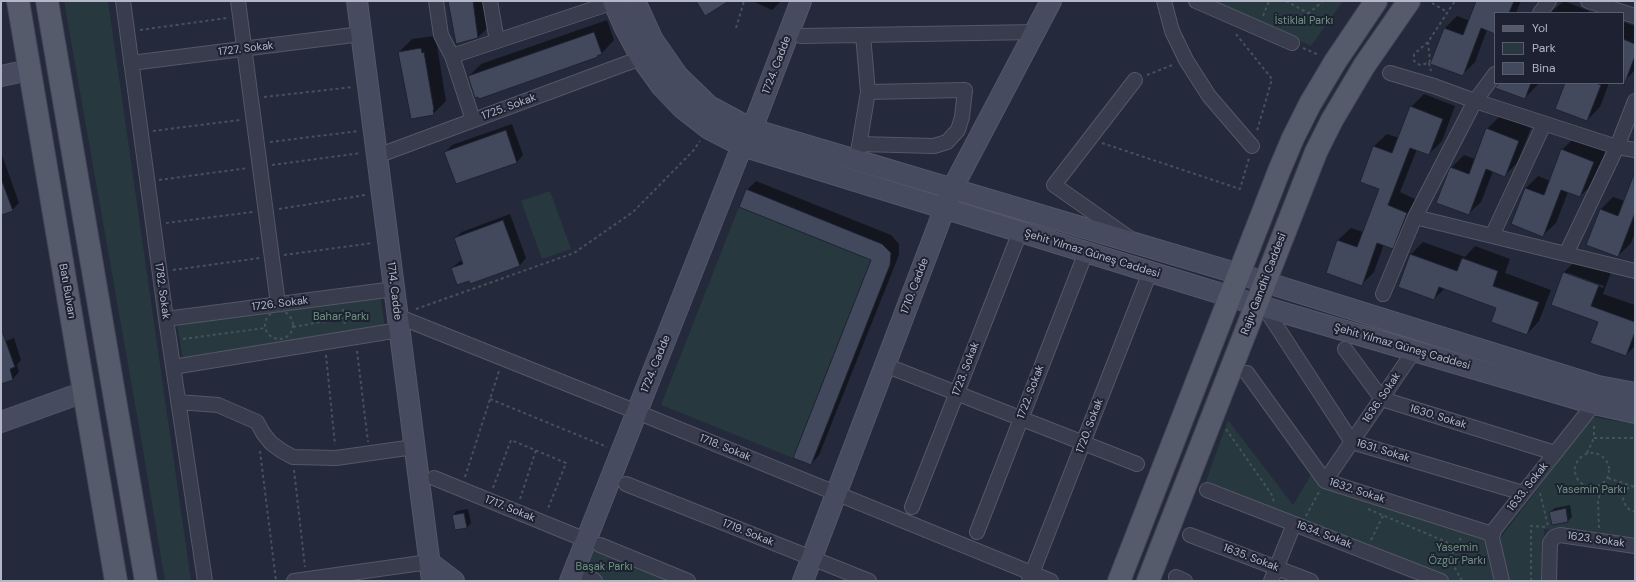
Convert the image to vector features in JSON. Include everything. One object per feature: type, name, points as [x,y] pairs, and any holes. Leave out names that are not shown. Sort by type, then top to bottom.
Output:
[{"type":"main road","name":"Batı Bulvarı","points":[[18,1],[116,581]]},
{"type":"main road","points":[[47,1],[146,581]]},
{"type":"main road","name":"1714. Cadde","points":[[357,1],[431,571]]},
{"type":"main road","name":"Şehit Yılmaz Güneş Caddesi","points":[[635,1],[653,40],[665,58],[687,85],[709,106],[752,129],[858,152],[952,189],[1238,274],[1598,386],[1635,393]]},
{"type":"main road","name":"1724. Cadde","points":[[752,129],[801,1]]},
{"type":"main road","name":"1710. Cadde","points":[[803,581],[952,189],[1051,1]]},
{"type":"main road","points":[[1119,581],[1238,274],[1293,138],[1310,104],[1335,62],[1376,1]]},
{"type":"main road","name":"Rajiv Gandhi Caddesi","points":[[1148,581],[1214,412],[1260,305],[1264,282],[1307,174],[1332,120],[1364,66],[1409,1]]},
{"type":"main road","name":"Şehit Yılmaz Güneş Caddesi","points":[[614,2],[625,28],[641,58],[652,75],[672,98],[709,129],[742,146],[1260,305],[1594,404],[1635,413]]},
{"type":"main road","points":[[1,76],[29,70]]},
{"type":"main road","name":"1724. Cadde","points":[[584,579],[593,543],[621,453],[742,146]]},
{"type":"main road","points":[[1,422],[84,392]]},
{"type":"main road","points":[[431,571],[454,581]]},
{"type":"street","name":"1782. Sokak","points":[[123,1],[169,341],[205,581]]},
{"type":"street","points":[[238,1],[278,304]]},
{"type":"street","points":[[436,1],[441,35],[452,56],[473,120]]},
{"type":"street","points":[[490,1],[497,41]]},
{"type":"street","points":[[1164,1],[1172,31],[1186,60],[1209,96],[1252,146]]},
{"type":"street","points":[[1196,1],[1292,43]]},
{"type":"street","points":[[1541,12],[1549,1]]},
{"type":"street","points":[[1588,1],[1634,14]]},
{"type":"street","points":[[452,56],[614,2]]},
{"type":"street","points":[[801,36],[1034,32]]},
{"type":"street","name":"1727. Sokak","points":[[131,63],[361,34]]},
{"type":"street","points":[[863,35],[868,92],[858,152],[934,146],[946,142],[958,130],[962,116],[965,90],[868,92]]},
{"type":"street","name":"1725. Sokak","points":[[377,156],[641,58]]},
{"type":"street","points":[[1390,73],[1434,86],[1475,101],[1617,147],[1635,150]]},
{"type":"street","points":[[1383,294],[1416,217],[1475,101],[1494,75]]},
{"type":"street","points":[[1135,80],[1054,185],[1140,245]]},
{"type":"street","points":[[1566,254],[1617,147],[1635,101]]},
{"type":"street","points":[[1492,236],[1544,124]]},
{"type":"street","points":[[1416,217],[1635,271]]},
{"type":"street","name":"1723. Sokak","points":[[912,507],[1020,232]]},
{"type":"street","name":"1722. Sokak","points":[[977,532],[1086,252]]},
{"type":"street","name":"1720. Sokak","points":[[1030,577],[1150,272]]},
{"type":"street","name":"1726. Sokak","points":[[166,319],[394,289]]},
{"type":"street","name":"1631. Sokak","points":[[1260,305],[1352,442],[1523,493]]},
{"type":"street","points":[[173,366],[351,338],[398,323]]},
{"type":"street","name":"1718. Sokak","points":[[398,323],[504,358],[836,493],[1030,577],[1051,581]]},
{"type":"street","points":[[1345,348],[1382,399]]},
{"type":"street","name":"1636. Sokak","points":[[1325,482],[1414,351]]},
{"type":"street","points":[[885,365],[1137,464]]},
{"type":"street","name":"1632. Sokak","points":[[1247,373],[1325,482],[1492,534]]},
{"type":"street","name":"1630. Sokak","points":[[1382,399],[1555,453]]},
{"type":"street","points":[[178,402],[218,405],[257,422],[271,443],[293,457],[336,458],[414,447]]},
{"type":"street","name":"1633. Sokak","points":[[1492,534],[1594,404]]},
{"type":"street","name":"1717. Sokak","points":[[434,478],[688,581]]},
{"type":"street","name":"1719. Sokak","points":[[626,484],[869,581]]},
{"type":"street","name":"1634. Sokak","points":[[1207,490],[1441,581]]},
{"type":"street","points":[[1271,581],[1291,523]]},
{"type":"street","points":[[1492,534],[1502,581]]},
{"type":"street","name":"1635. Sokak","points":[[1190,535],[1311,581]]},
{"type":"street","name":"1623. Sokak","points":[[1549,581],[1550,543],[1554,537],[1560,535],[1635,546]]},
{"type":"street","points":[[300,580],[431,571]]},
{"type":"path","points":[[736,28],[744,1]]},
{"type":"path","points":[[1258,28],[1269,1]]},
{"type":"path","points":[[1286,1],[1309,13]]},
{"type":"path","points":[[1272,34],[1309,13],[1323,1]]},
{"type":"path","points":[[1428,42],[1429,63],[1420,65],[1414,61],[1414,54],[1428,42],[1455,1]]},
{"type":"path","points":[[1432,3],[1447,12]]},
{"type":"path","points":[[1089,139],[1240,189],[1272,79],[1218,11]]},
{"type":"path","points":[[127,32],[240,16]]},
{"type":"path","points":[[1292,43],[1335,62]]},
{"type":"path","points":[[1135,80],[1186,60]]},
{"type":"path","points":[[251,98],[368,86]]},
{"type":"path","points":[[140,133],[254,118]]},
{"type":"path","points":[[257,144],[373,129]]},
{"type":"path","points":[[398,323],[574,253],[633,212],[693,151],[709,129]]},
{"type":"path","points":[[341,296],[344,318],[351,338],[370,453]]},
{"type":"path","points":[[277,311],[285,312],[289,315],[293,323],[293,327],[289,335],[281,339],[273,338],[269,335],[265,328],[266,319],[268,315],[277,311]]},
{"type":"path","points":[[293,327],[344,318]]},
{"type":"path","points":[[169,341],[265,328]]},
{"type":"path","points":[[325,342],[336,458]]},
{"type":"path","points":[[462,489],[504,358]]},
{"type":"path","points":[[490,399],[621,453]]},
{"type":"path","points":[[1594,404],[1594,438],[1587,454],[1578,461],[1576,472],[1577,478],[1586,486],[1592,487],[1603,484]]},
{"type":"path","points":[[1214,412],[1291,523],[1325,482]]},
{"type":"path","points":[[257,422],[276,581]]},
{"type":"path","points":[[1594,438],[1635,438]]},
{"type":"path","points":[[488,500],[511,440],[566,463],[543,522]]},
{"type":"path","points":[[516,511],[536,450]]},
{"type":"path","points":[[1587,454],[1598,454],[1607,461],[1609,472],[1608,478],[1603,484],[1598,501],[1600,541]]},
{"type":"path","points":[[293,457],[300,580]]},
{"type":"path","points":[[1531,581],[1531,526],[1548,527],[1536,476]]},
{"type":"path","points":[[1608,478],[1633,486]]},
{"type":"path","points":[[1633,486],[1625,492],[1623,500],[1627,508],[1635,512]]},
{"type":"path","points":[[1366,552],[1383,516]]},
{"type":"path","points":[[1456,546],[1450,559],[1462,581]]},
{"type":"green space","points":[[64,1],[108,1],[191,581],[165,581]]},
{"type":"green space","name":"İstiklal Parkı","points":[[1216,1],[1343,1],[1311,46]]},
{"type":"green space","points":[[550,191],[571,249],[542,259],[521,201]]},
{"type":"green space","points":[[739,207],[871,260],[793,458],[661,405]]},
{"type":"green space","name":"Bahar Parkı","points":[[380,294],[385,328],[183,359],[177,324]]},
{"type":"green space","name":"Yasemin Parkı","points":[[1592,417],[1635,424],[1635,539],[1544,529],[1543,581],[1508,581],[1499,540]]},
{"type":"green space","name":"Yasemin Özgür Parkı","points":[[1228,420],[1293,505],[1311,475],[1326,488],[1488,535],[1494,581],[1453,581],[1205,484]]},
{"type":"green space","name":"Başak Parkı","points":[[594,548],[672,581],[601,581],[585,569]]},
{"type":"building","points":[[448,1],[473,1],[478,38],[456,44]]},
{"type":"building","points":[[696,1],[729,1],[705,16]]},
{"type":"building","points":[[1476,1],[1514,1],[1509,12],[1494,12],[1494,34],[1481,28],[1463,76],[1430,64],[1444,28],[1463,35]]},
{"type":"building","points":[[594,32],[602,54],[597,56],[598,57],[479,99],[478,97],[475,98],[468,76]]},
{"type":"building","points":[[1624,39],[1635,44],[1635,56],[1624,85]]},
{"type":"building","points":[[421,48],[422,53],[424,52],[434,115],[411,119],[398,52]]},
{"type":"building","points":[[1498,84],[1531,84],[1525,99],[1495,88]]},
{"type":"building","points":[[1565,84],[1601,85],[1587,121],[1555,109]]},
{"type":"building","points":[[1410,106],[1443,119],[1429,155],[1410,148],[1388,205],[1407,213],[1393,249],[1377,243],[1362,286],[1326,273],[1337,240],[1357,247],[1379,189],[1360,182],[1373,146],[1392,153]]},
{"type":"building","points":[[1486,128],[1519,141],[1505,177],[1486,169],[1469,215],[1436,203],[1450,167],[1469,174]]},
{"type":"building","points":[[506,130],[517,163],[456,184],[444,152]]},
{"type":"building","points":[[1561,149],[1594,162],[1580,197],[1561,190],[1543,237],[1511,224],[1525,188],[1544,195]]},
{"type":"building","points":[[1634,174],[1635,213],[1618,257],[1586,245],[1600,209],[1618,216]]},
{"type":"building","points":[[1,181],[13,211],[1,215]]},
{"type":"building","points":[[746,189],[882,244],[891,253],[890,265],[811,465],[793,458],[871,260],[739,207]]},
{"type":"building","points":[[503,220],[520,266],[470,284],[469,281],[457,285],[451,268],[463,264],[454,238]]},
{"type":"building","points":[[1410,254],[1457,271],[1462,258],[1498,271],[1493,286],[1539,302],[1527,335],[1491,322],[1496,308],[1439,287],[1434,300],[1398,287]]},
{"type":"building","points":[[1563,272],[1599,285],[1591,306],[1635,322],[1635,332],[1626,356],[1590,343],[1598,322],[1551,305]]},
{"type":"building","points":[[1,331],[15,367],[10,369],[13,380],[1,384]]},
{"type":"building","points":[[1566,508],[1568,522],[1552,525],[1549,512]]},
{"type":"building","points":[[464,513],[467,528],[455,530],[452,515]]}]
